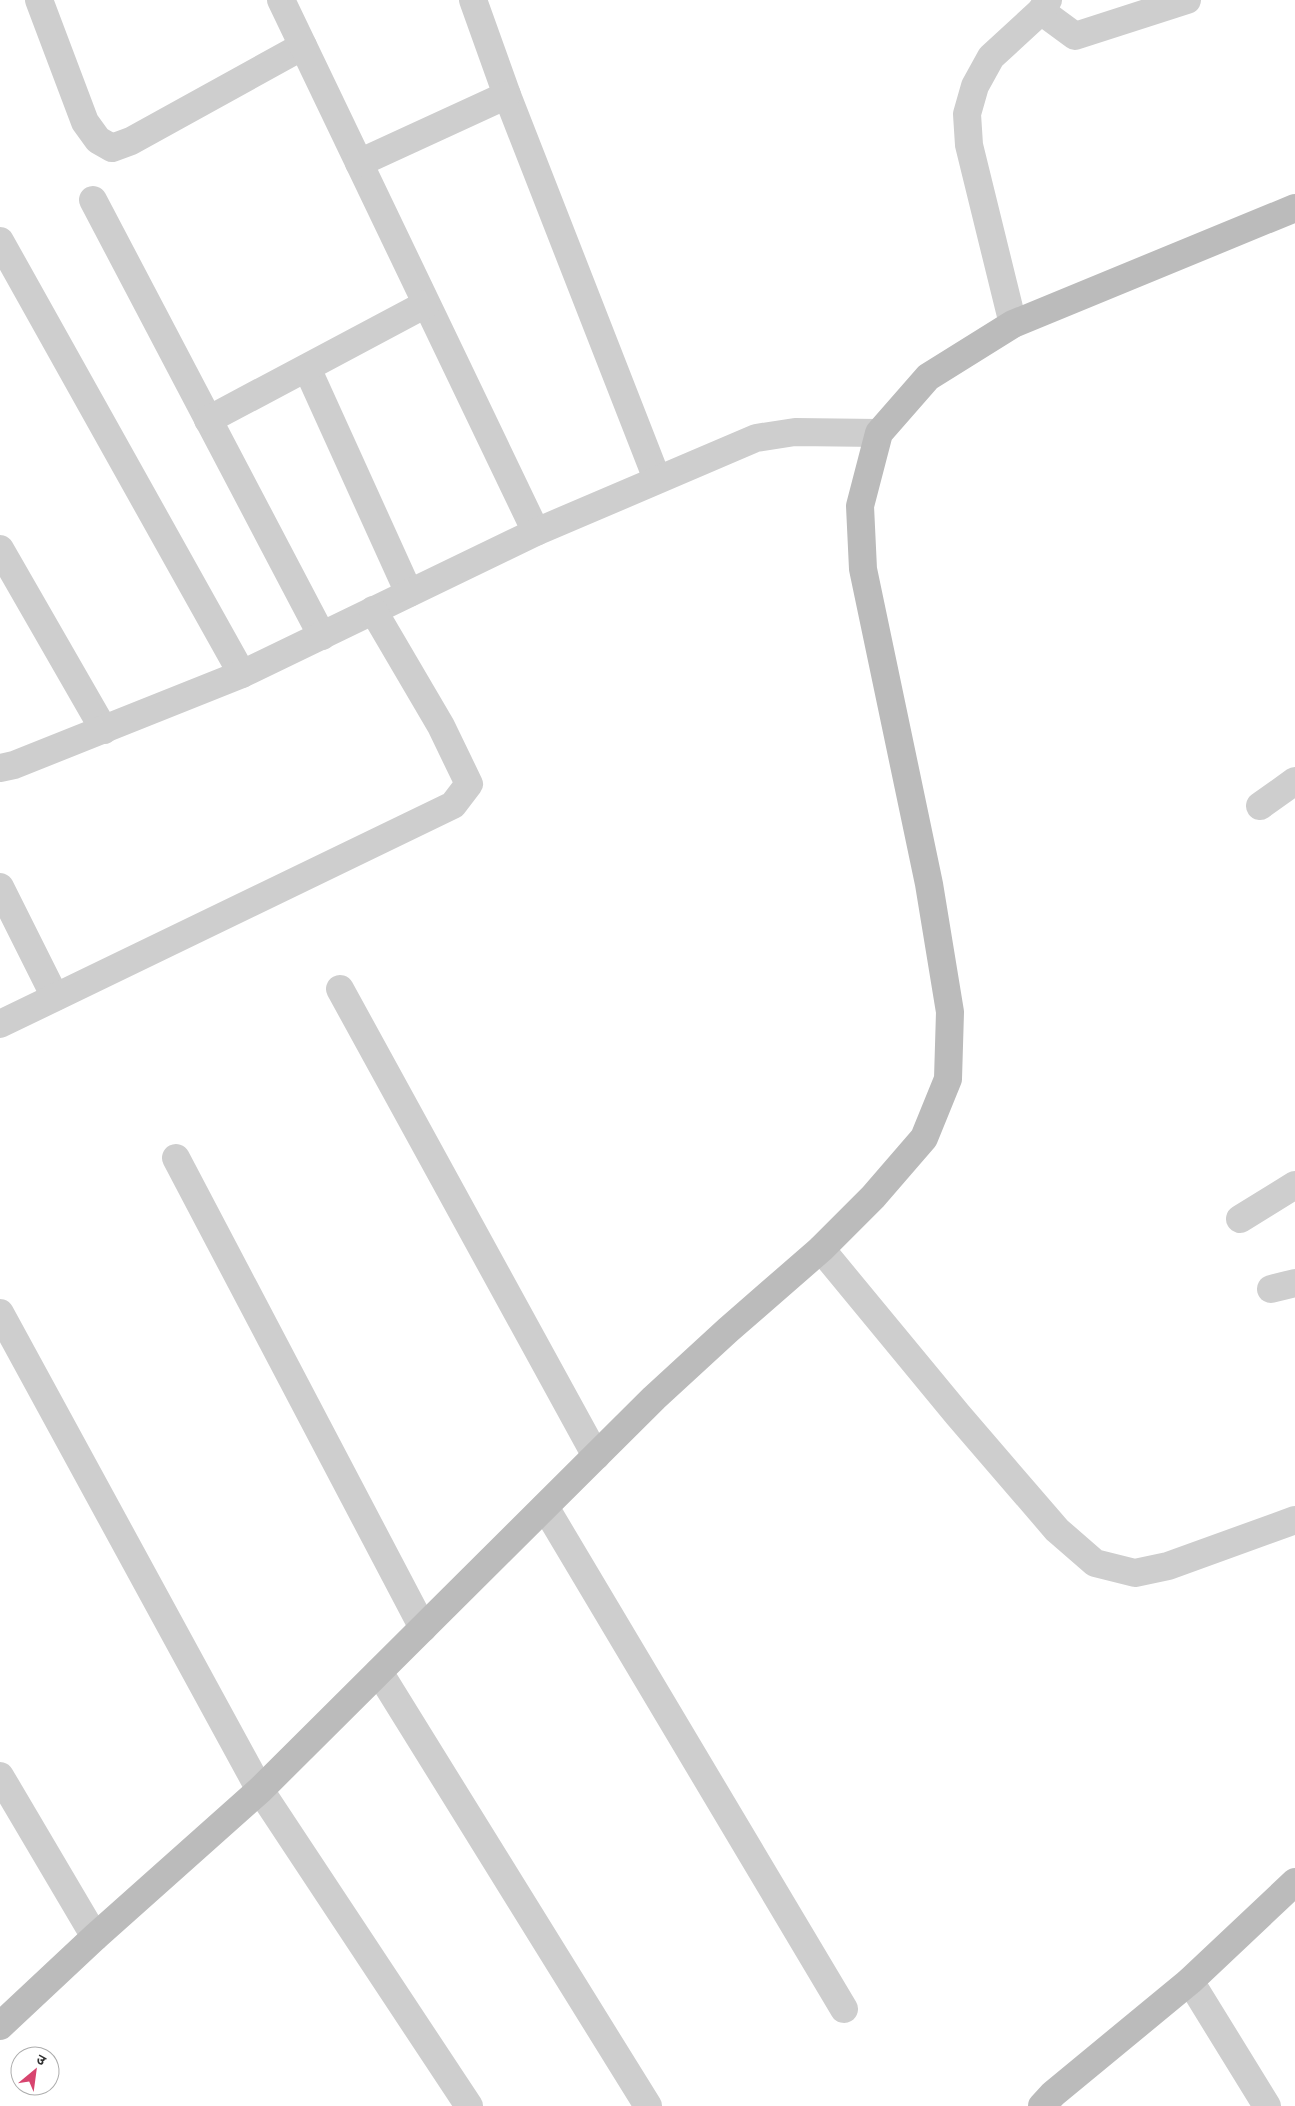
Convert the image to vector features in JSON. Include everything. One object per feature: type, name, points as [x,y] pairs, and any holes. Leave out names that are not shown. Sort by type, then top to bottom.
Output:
[{"type":"main road","points":[[0,2026],[95,1937],[260,1790],[654,1398],[821,1249],[873,1196],[924,1138],[948,1079],[950,1012],[932,902],[863,569],[860,506],[879,432],[928,378],[1013,324],[1295,208]]},
{"type":"main road","points":[[1042,2106],[1053,2094],[1190,1981],[1295,1882]]},
{"type":"street","points":[[39,0],[85,122],[98,140],[112,148],[131,141],[303,46]]},
{"type":"street","points":[[281,0],[536,532]]},
{"type":"street","points":[[473,0],[506,96],[657,479]]},
{"type":"street","points":[[1013,324],[970,145],[967,114],[975,86],[991,57],[1044,6],[1075,36],[1186,0]]},
{"type":"street","points":[[359,163],[506,96]]},
{"type":"street","points":[[92,200],[322,636]]},
{"type":"street","points":[[0,241],[242,674]]},
{"type":"street","points":[[208,420],[426,304]]},
{"type":"street","points":[[306,368],[409,593]]},
{"type":"street","points":[[0,768],[104,730],[242,674],[536,532],[756,438],[795,432],[879,432]]},
{"type":"street","points":[[0,549],[104,730]]},
{"type":"street","points":[[0,1024],[453,805],[468,784],[465,776],[441,726],[374,610]]},
{"type":"street","points":[[1260,806],[1295,781]]},
{"type":"street","points":[[0,887],[55,997]]},
{"type":"street","points":[[340,989],[596,1456]]},
{"type":"street","points":[[176,1158],[423,1628]]},
{"type":"street","points":[[1240,1219],[1295,1185]]},
{"type":"street","points":[[821,1249],[958,1415],[1057,1530],[1095,1564],[1135,1573],[1168,1566],[1295,1520]]},
{"type":"street","points":[[0,1313],[260,1790],[469,2106]]},
{"type":"street","points":[[545,1507],[844,2009]]},
{"type":"street","points":[[379,1672],[648,2106]]},
{"type":"street","points":[[0,1776],[95,1937]]},
{"type":"street","points":[[1190,1981],[1266,2106]]}]
